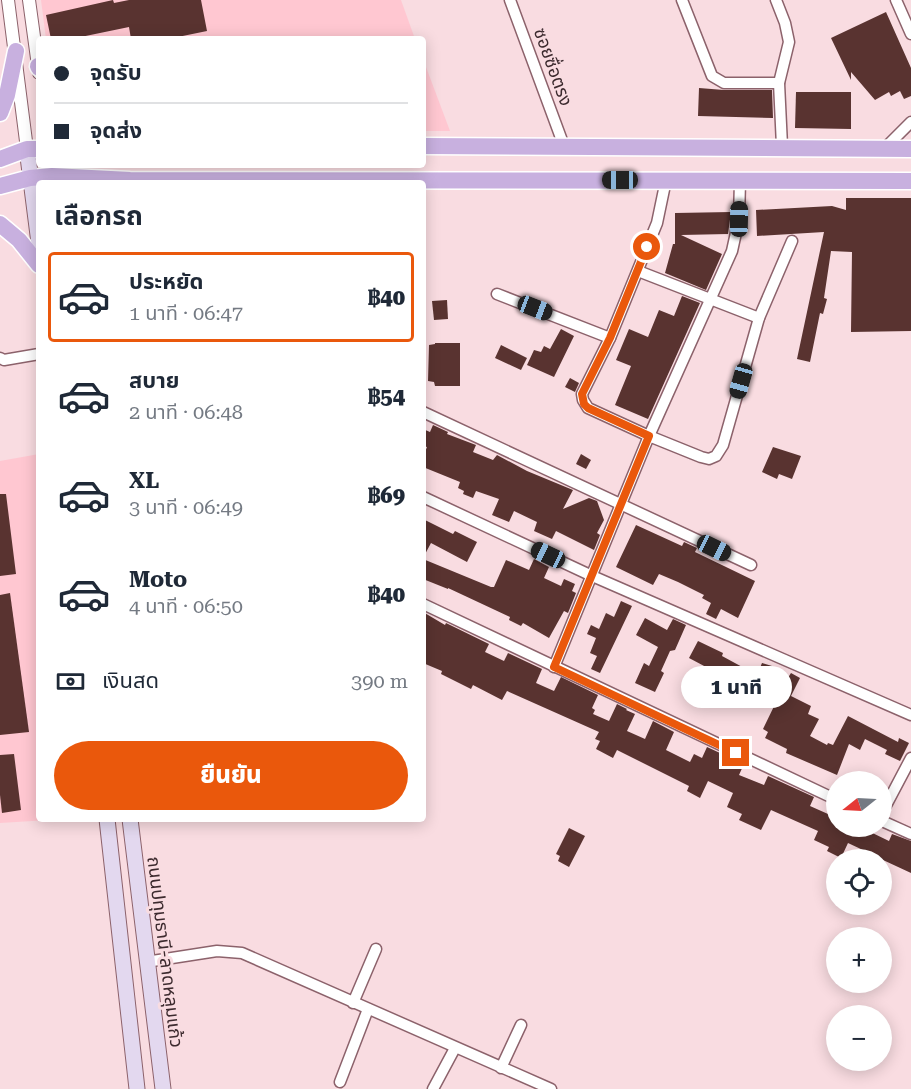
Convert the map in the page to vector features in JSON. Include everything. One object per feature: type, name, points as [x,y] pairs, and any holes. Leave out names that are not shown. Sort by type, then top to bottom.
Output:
[{"type":"main road","points":[[0,112],[7,95],[16,51]]},
{"type":"main road","points":[[426,146],[911,149]]},
{"type":"main road","points":[[0,159],[33,149],[30,177],[36,221]]},
{"type":"main road","points":[[0,186],[30,177],[52,175],[106,180]]},
{"type":"main road","points":[[426,182],[911,181]]},
{"type":"main road","points":[[0,224],[19,240],[36,261]]},
{"type":"main road","points":[[107,822],[137,1089]]},
{"type":"main road","name":"ถนนปทุมธานี-ลาดหลุมแก้ว","points":[[129,822],[163,1089]]},
{"type":"street","points":[[8,0],[33,149]]},
{"type":"street","points":[[29,0],[36,48]]},
{"type":"street","name":"ซอยซื่อตรง","points":[[510,0],[564,146]]},
{"type":"street","points":[[682,0],[712,76],[724,83],[779,83]]},
{"type":"street","points":[[776,0],[789,42],[779,83],[782,147]]},
{"type":"street","points":[[896,0],[911,34]]},
{"type":"street","points":[[885,148],[911,122]]},
{"type":"street","points":[[666,180],[657,223],[610,338],[582,394],[584,404],[588,408],[701,457],[709,459],[716,456],[723,445],[759,318],[792,241]]},
{"type":"street","points":[[554,667],[649,436],[732,251],[739,219],[740,181]]},
{"type":"street","points":[[638,271],[759,318]]},
{"type":"street","points":[[497,294],[610,338]]},
{"type":"street","points":[[0,358],[4,360],[36,355]]},
{"type":"street","points":[[426,413],[751,566]]},
{"type":"street","points":[[426,498],[590,575],[911,715]]},
{"type":"street","points":[[426,605],[826,795]]},
{"type":"street","points":[[892,794],[911,758]]},
{"type":"street","points":[[892,825],[911,834]]},
{"type":"street","points":[[353,1003],[376,950]]},
{"type":"street","points":[[146,962],[217,951],[242,953],[501,1068],[531,1085],[550,1089]]},
{"type":"street","points":[[340,1083],[368,1009]]},
{"type":"street","points":[[501,1068],[521,1025]]},
{"type":"street","points":[[433,1089],[455,1047]]},
{"type":"shaded area","points":[[41,0],[401,0],[414,36],[46,36]]},
{"type":"shaded area","points":[[426,67],[450,131],[426,131]]},
{"type":"shaded area","points":[[36,455],[36,821],[0,823],[0,461]]},
{"type":"building","points":[[113,0],[114,3],[129,0],[201,0],[207,31],[183,36],[130,36],[129,27],[86,36],[50,36],[46,15]]},
{"type":"building","points":[[886,12],[911,68],[911,96],[904,99],[900,91],[891,96],[889,92],[875,100],[851,72],[851,80],[831,38]]},
{"type":"building","points":[[699,88],[772,90],[773,118],[698,116]]},
{"type":"building","points":[[796,92],[851,92],[851,129],[795,128]]},
{"type":"building","points":[[846,198],[911,198],[911,331],[851,332],[852,252],[831,251],[824,298],[827,299],[823,314],[820,313],[810,362],[797,359],[824,232],[757,236],[756,210],[832,206],[846,210]]},
{"type":"building","points":[[731,212],[728,234],[681,235],[722,254],[706,290],[665,273],[673,244],[675,244],[675,213]]},
{"type":"building","points":[[682,296],[700,303],[648,419],[615,405],[631,366],[616,360],[629,329],[648,337],[659,310],[674,316]]},
{"type":"building","points":[[447,300],[448,319],[434,320],[432,301]]},
{"type":"building","points":[[561,329],[574,336],[554,377],[527,365],[534,350],[541,352],[544,346],[550,349]]},
{"type":"building","points":[[460,343],[460,386],[435,386],[434,382],[428,381],[429,345]]},
{"type":"building","points":[[501,345],[527,358],[521,370],[495,358]]},
{"type":"building","points":[[570,378],[579,383],[575,392],[565,387]]},
{"type":"building","points":[[433,425],[448,432],[447,434],[476,445],[473,452],[493,460],[497,455],[527,471],[573,490],[563,509],[589,498],[597,501],[604,520],[597,533],[600,535],[594,550],[556,531],[552,539],[534,531],[537,522],[514,511],[509,522],[492,515],[499,499],[476,491],[473,498],[463,494],[464,491],[458,488],[460,482],[426,468],[426,430],[430,432]]},
{"type":"building","points":[[773,447],[801,456],[792,479],[779,474],[777,479],[762,472]]},
{"type":"building","points":[[581,454],[591,460],[586,469],[576,464]]},
{"type":"building","points":[[0,494],[6,494],[16,574],[0,576]]},
{"type":"building","points":[[426,520],[453,534],[455,531],[477,542],[467,562],[431,543],[426,552]]},
{"type":"building","points":[[636,525],[682,546],[684,542],[697,548],[695,552],[755,581],[738,618],[721,609],[716,619],[706,614],[711,603],[702,598],[704,595],[659,574],[653,585],[616,567]]},
{"type":"building","points":[[534,559],[549,567],[544,578],[561,586],[564,579],[575,584],[572,591],[576,593],[568,613],[564,611],[549,638],[523,623],[521,626],[509,620],[510,617],[426,580],[426,560],[494,587],[506,560],[529,570]]},
{"type":"building","points":[[10,593],[29,732],[0,735],[0,595]]},
{"type":"building","points":[[621,601],[632,606],[600,673],[591,669],[597,656],[590,653],[596,638],[587,634],[591,625],[599,629],[606,613],[614,617]]},
{"type":"building","points":[[426,614],[445,625],[446,623],[489,644],[485,652],[504,661],[508,653],[542,669],[536,683],[554,691],[561,677],[598,695],[592,708],[595,710],[593,714],[609,721],[617,704],[627,709],[635,714],[627,731],[645,739],[653,721],[674,732],[666,750],[690,762],[694,754],[702,758],[707,747],[744,764],[739,775],[764,785],[768,776],[814,797],[810,806],[826,813],[826,837],[881,837],[889,841],[892,834],[911,841],[911,873],[892,864],[892,849],[861,849],[848,843],[845,849],[828,849],[829,847],[814,840],[818,831],[771,810],[761,830],[739,820],[742,814],[727,807],[733,793],[708,781],[700,798],[687,791],[689,786],[617,750],[613,758],[596,749],[600,741],[595,739],[599,732],[507,691],[502,700],[473,685],[471,689],[441,674],[442,671],[426,664]]},
{"type":"building","points":[[645,618],[667,630],[673,619],[686,625],[675,650],[670,651],[661,671],[664,673],[655,692],[635,683],[644,663],[649,666],[658,647],[636,635]]},
{"type":"building","points":[[698,641],[723,653],[722,656],[757,675],[762,663],[772,666],[768,676],[784,684],[791,673],[800,678],[791,696],[811,706],[808,714],[819,719],[810,736],[827,745],[828,743],[833,745],[848,716],[898,742],[899,738],[909,743],[900,761],[885,754],[887,750],[865,739],[860,750],[849,744],[839,771],[828,771],[786,753],[787,749],[765,738],[768,732],[763,729],[778,698],[750,684],[747,689],[714,673],[713,676],[704,673],[706,667],[689,658]]},
{"type":"building","points":[[14,754],[21,810],[2,813],[0,755]]},
{"type":"building","points":[[569,828],[585,836],[569,867],[558,861],[560,856],[556,854]]},
{"type":"route","points":[[647,247],[610,338],[582,394],[584,404],[588,408],[649,436],[554,667],[736,753]]}]
